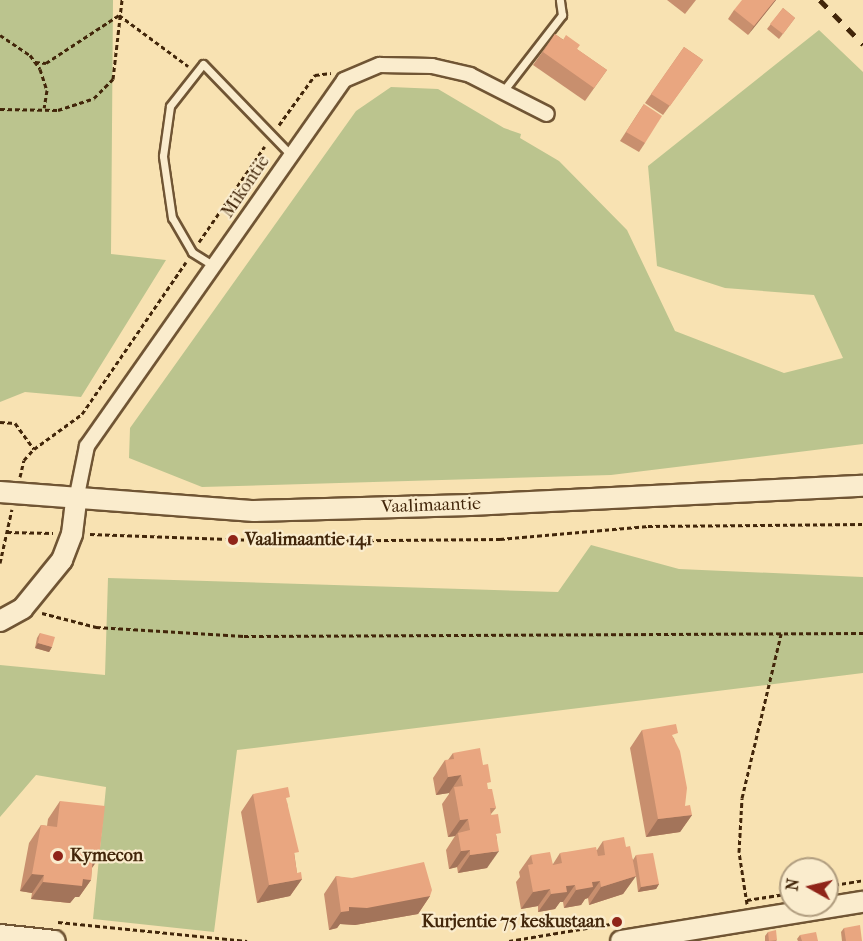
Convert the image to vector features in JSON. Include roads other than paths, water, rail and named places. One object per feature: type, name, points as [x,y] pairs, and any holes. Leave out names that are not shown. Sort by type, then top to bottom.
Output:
[{"type":"main road","name":"Vaalimaantie","points":[[8,493],[76,500],[254,511],[470,505],[863,486]]},
{"type":"main road","points":[[0,621],[23,608],[62,560],[72,534],[76,500]]},
{"type":"main road","points":[[621,941],[863,902]]},
{"type":"main road","points":[[0,935],[55,941]]},
{"type":"street","name":"Mikontie","points":[[76,500],[87,446],[344,80],[380,65],[432,66],[470,75],[504,90]]},
{"type":"street","points":[[504,90],[547,114]]},
{"type":"lane","points":[[504,90],[562,15],[560,0]]},
{"type":"lane","points":[[214,266],[192,252],[172,218],[163,156],[170,106],[203,64],[270,138],[290,154]]},
{"type":"railway","points":[[820,0],[863,44]]},
{"type":"place","name":"Vaalimaantie 141","points":[[233,540]]},
{"type":"place","name":"Kymecon","points":[[58,856]]},
{"type":"place","name":"Kurjentie 75 keskustaan","points":[[617,922]]}]
